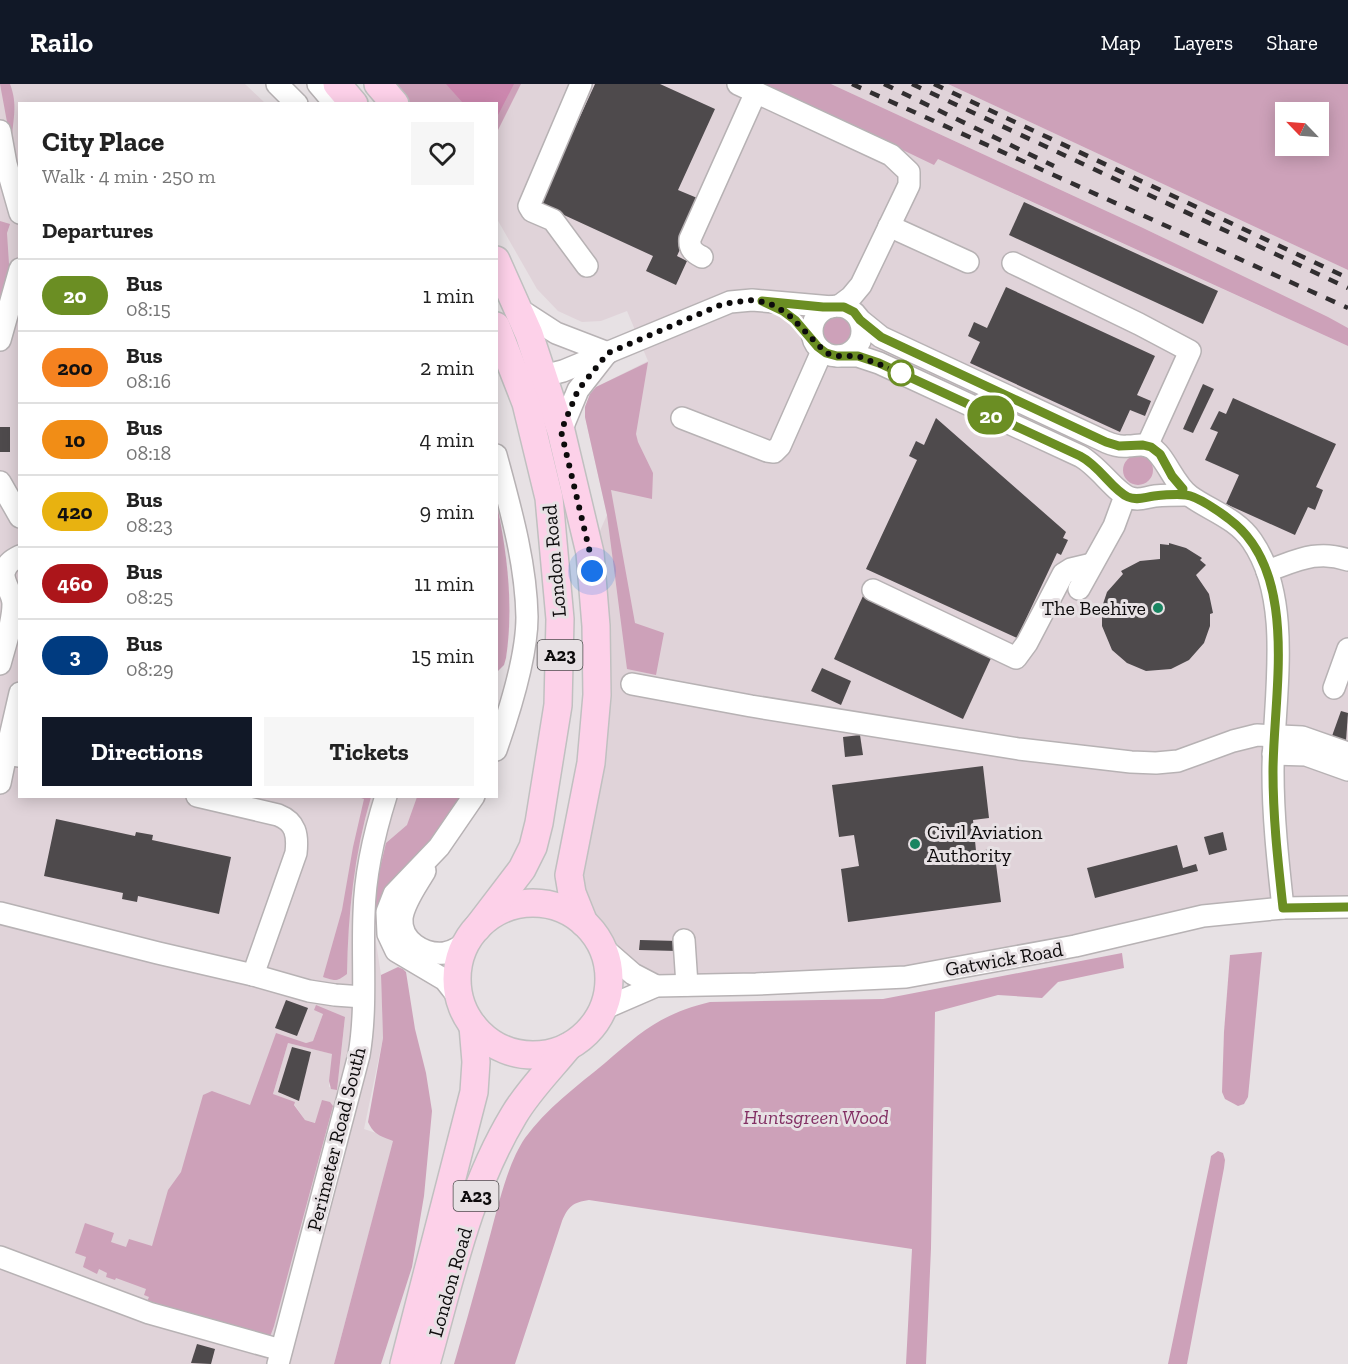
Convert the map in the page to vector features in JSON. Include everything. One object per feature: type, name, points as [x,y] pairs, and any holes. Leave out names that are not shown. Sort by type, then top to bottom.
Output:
[{"type":"main road","points":[[337,84],[352,102]]},
{"type":"main road","points":[[378,84],[393,102]]},
{"type":"main road","name":"London Road","points":[[498,264],[519,309],[561,431],[590,553],[596,626],[597,695],[591,763],[569,875],[572,893],[584,923]]},
{"type":"main road","name":"London Road","points":[[473,934],[522,869],[533,847],[540,823],[558,705],[561,619],[549,498],[526,403],[505,363],[498,334]]},
{"type":"main road","points":[[523,903],[542,904],[562,910],[584,923],[602,947],[608,965],[607,997],[594,1025],[581,1039],[568,1047],[536,1056],[512,1053],[487,1040],[465,1014],[458,986],[458,968],[463,952],[473,934],[500,910],[523,903]]},
{"type":"main road","name":"London Road","points":[[404,1364],[474,1092],[476,1062],[473,1026]]},
{"type":"main road","name":"London Road","points":[[426,1364],[468,1220],[494,1150],[515,1113],[568,1047]]},
{"type":"street","points":[[277,84],[295,102]]},
{"type":"street","points":[[318,84],[333,102]]},
{"type":"street","points":[[581,84],[529,206],[532,211],[553,220],[587,266]]},
{"type":"street","points":[[702,257],[691,249],[690,239],[747,88],[891,155],[906,168],[910,176],[909,185],[864,279],[851,297],[847,312]]},
{"type":"street","points":[[0,131],[6,164],[18,206]]},
{"type":"street","points":[[889,226],[968,262]]},
{"type":"street","points":[[1013,263],[1140,324],[1190,351],[1138,446],[1119,453],[1112,466],[1112,479],[1122,493]]},
{"type":"street","points":[[0,340],[18,275]]},
{"type":"street","points":[[505,363],[543,376],[608,353],[723,304],[743,300],[847,312],[881,337],[1106,442],[1138,446],[1160,454],[1165,466],[1188,495],[1227,517],[1243,531],[1257,550],[1274,592],[1277,644],[1273,745],[1275,830],[1283,908]]},
{"type":"street","points":[[762,301],[783,311],[795,320],[826,351],[858,356],[879,363],[1080,456],[1095,465],[1122,493],[1138,499],[1151,496],[1188,495]]},
{"type":"street","points":[[519,309],[556,333],[608,353]]},
{"type":"street","points":[[847,312],[862,332],[858,345],[846,355],[826,351],[813,338],[813,324],[820,314],[847,312]]},
{"type":"street","points":[[682,418],[774,452],[780,446],[826,351]]},
{"type":"street","points":[[561,431],[578,390],[608,353]]},
{"type":"street","points":[[498,463],[521,562],[527,618],[520,667],[505,693],[498,738]]},
{"type":"street","points":[[1151,496],[1164,484],[1165,466]]},
{"type":"street","points":[[0,482],[18,514]]},
{"type":"street","points":[[1079,589],[1110,534],[1122,493]]},
{"type":"street","points":[[1267,571],[1316,555],[1327,554],[1345,559]]},
{"type":"street","points":[[0,664],[13,610],[13,599],[4,578],[5,572],[9,563],[18,557]]},
{"type":"street","points":[[873,590],[1016,658],[1029,639],[1063,574],[1071,569],[1092,564]]},
{"type":"street","points":[[1334,688],[1348,649]]},
{"type":"street","points":[[632,684],[751,706],[1019,749],[1141,763],[1178,761],[1238,739],[1257,735],[1273,745],[1348,770]]},
{"type":"street","points":[[0,783],[13,755],[18,711]]},
{"type":"street","points":[[1273,745],[1302,737],[1348,753]]},
{"type":"street","points":[[205,798],[278,815],[289,820],[295,828],[296,853],[253,975]]},
{"type":"street","points":[[473,798],[439,847],[404,910],[402,926],[405,934],[415,946],[437,953],[459,948],[473,934]]},
{"type":"street","name":"Perimeter Road South","points":[[279,1357],[355,1074],[363,1028],[364,901],[385,799]]},
{"type":"street","points":[[439,847],[394,894],[387,912],[386,924],[396,951],[441,977],[460,999]]},
{"type":"street","name":"Gatwick Road","points":[[603,1009],[656,986],[756,984],[906,976],[1075,946],[1203,916],[1283,908],[1348,907]]},
{"type":"street","points":[[0,913],[253,975],[309,991],[363,997]]},
{"type":"street","points":[[684,940],[687,985]]},
{"type":"street","points":[[265,942],[265,958],[272,967],[330,994]]},
{"type":"street","points":[[602,947],[633,974],[656,986]]},
{"type":"street","points":[[0,1257],[149,1313],[279,1357]]},
{"type":"shaded area","points":[[0,84],[245,84],[264,102],[18,102],[18,798],[422,798],[376,901],[374,929],[381,975],[383,1038],[364,1129],[394,1139],[334,1364],[0,1364]],"holes":[[[323,1014],[345,1018],[337,1089],[329,1087],[333,1054],[288,1043],[273,1094],[294,1104],[305,1120],[316,1123],[284,1287],[270,1337],[262,1094],[282,1036],[306,1043],[313,1041]]]},
{"type":"shaded area","points":[[446,84],[514,84],[498,115],[498,102],[462,102]]},
{"type":"shaded area","points":[[521,84],[780,84],[1348,346],[1348,907],[1283,908],[906,977],[656,986],[597,939],[584,923],[572,893],[591,763],[590,553],[607,515],[585,417],[585,407],[590,394],[596,387],[648,361],[627,311],[601,321],[582,322],[558,311],[537,289],[498,221],[498,128]]},
{"type":"shaded area","points":[[831,84],[948,84],[1348,270],[1348,328],[1141,227]]},
{"type":"green space","points":[[0,84],[10,84],[14,98],[12,139],[7,122]]},
{"type":"green space","points":[[391,84],[521,84],[498,130],[498,102],[407,102]]},
{"type":"green space","points":[[765,84],[831,84],[1141,227],[1328,317],[1348,328],[1348,346],[938,159],[934,165]]},
{"type":"green space","points":[[948,84],[1348,84],[1348,270]]},
{"type":"green space","points":[[0,221],[10,224],[7,233],[9,264],[13,266],[0,304]]},
{"type":"green space","points":[[836,317],[847,321],[851,332],[847,343],[836,347],[825,343],[821,332],[825,321]]},
{"type":"green space","points":[[648,362],[636,434],[653,473],[652,499],[611,490],[635,623],[664,633],[656,675],[627,669],[607,515],[585,417],[585,407],[590,394],[596,387]]},
{"type":"green space","points":[[1138,455],[1149,459],[1153,470],[1149,481],[1138,485],[1127,481],[1123,470],[1127,459]]},
{"type":"green space","points":[[498,511],[506,559],[509,598],[508,638],[504,665],[498,671]]},
{"type":"green space","points":[[361,798],[371,798],[360,840],[353,884],[347,974],[338,980],[333,980],[323,977],[342,910],[364,799]]},
{"type":"green space","points":[[417,798],[462,798],[378,934],[373,913],[376,884],[386,843],[407,825]]},
{"type":"green space","points":[[1262,952],[1248,1097],[1244,1104],[1238,1106],[1225,1099],[1222,1092],[1230,955]]},
{"type":"green space","name":"Huntsgreen Wood","points":[[1122,953],[1124,968],[1058,982],[1042,998],[998,995],[935,1012],[931,1248],[926,1364],[906,1364],[912,1249],[589,1200],[579,1202],[566,1212],[515,1364],[454,1364],[501,1196],[519,1148],[533,1127],[552,1108],[653,1025],[678,1012],[710,1002],[883,999]]},
{"type":"green space","points":[[398,967],[406,972],[432,1111],[424,1196],[412,1267],[381,1364],[334,1364],[393,1141],[375,1132],[368,1122],[383,1038],[381,975]]},
{"type":"green space","points":[[316,1005],[345,1017],[337,1090],[331,1089],[329,1081],[332,1054],[288,1043],[273,1094],[295,1102],[294,1105],[305,1120],[315,1123],[322,1100],[330,1102],[333,1106],[270,1337],[146,1304],[149,1297],[144,1295],[146,1289],[116,1278],[115,1280],[106,1277],[107,1273],[99,1269],[97,1274],[83,1267],[86,1257],[75,1253],[85,1223],[114,1233],[111,1242],[126,1247],[129,1239],[152,1246],[168,1190],[181,1172],[203,1095],[212,1091],[250,1105],[276,1033],[306,1043],[313,1041],[323,1014],[314,1010]]},
{"type":"green space","points":[[1218,1151],[1223,1153],[1224,1168],[1187,1364],[1168,1364],[1211,1156]]},
{"type":"building","points":[[595,84],[660,84],[715,109],[678,190],[702,200],[677,256],[687,261],[676,285],[646,271],[653,256],[540,204]]},
{"type":"building","points":[[1024,202],[1218,291],[1203,324],[1009,235]]},
{"type":"building","points":[[1006,287],[1155,356],[1137,395],[1151,401],[1145,416],[1130,410],[1120,432],[970,363],[980,342],[968,336],[974,322],[987,328]]},
{"type":"building","points":[[1203,384],[1214,389],[1193,433],[1183,429]]},
{"type":"building","points":[[1233,398],[1336,444],[1316,487],[1323,490],[1315,510],[1308,507],[1295,535],[1226,504],[1239,475],[1205,460],[1218,432],[1210,429],[1219,411],[1226,414]]},
{"type":"building","points":[[936,418],[1066,532],[1063,538],[1068,540],[1061,555],[1057,553],[1017,638],[866,569],[917,460],[909,456],[916,441],[924,445]]},
{"type":"building","points":[[0,427],[10,427],[10,452],[0,452]]},
{"type":"building","name":"The Beehive","points":[[1169,543],[1186,548],[1202,558],[1200,560],[1206,565],[1196,575],[1209,594],[1213,613],[1210,614],[1210,626],[1204,643],[1189,660],[1171,669],[1146,671],[1127,663],[1112,650],[1102,626],[1102,607],[1107,592],[1123,574],[1121,571],[1140,561],[1160,559],[1160,544],[1169,545]]},
{"type":"building","points":[[863,596],[992,656],[963,719],[834,659]]},
{"type":"building","points":[[822,668],[851,681],[841,705],[811,691]]},
{"type":"building","points":[[1341,711],[1348,713],[1346,741],[1332,736]]},
{"type":"building","points":[[860,735],[863,755],[845,757],[843,737]]},
{"type":"building","name":"Civil Aviation Authority","points":[[983,766],[989,818],[973,820],[976,851],[994,849],[1001,902],[848,922],[841,869],[859,866],[854,835],[839,837],[832,785]]},
{"type":"building","points":[[56,819],[135,836],[136,832],[153,835],[152,840],[231,857],[219,914],[138,896],[137,902],[122,899],[123,893],[44,876]]},
{"type":"building","points":[[1223,832],[1227,850],[1209,855],[1204,837]]},
{"type":"building","points":[[1177,845],[1183,868],[1196,864],[1198,871],[1095,898],[1087,868]]},
{"type":"building","points":[[640,940],[678,941],[677,951],[639,950]]},
{"type":"building","points":[[286,1000],[308,1008],[297,1036],[275,1028]]},
{"type":"building","points":[[292,1047],[311,1052],[299,1101],[278,1092]]},
{"type":"building","points":[[197,1344],[215,1349],[211,1364],[191,1363]]},
{"type":"railway","points":[[852,84],[1348,308]]},
{"type":"railway","points":[[884,84],[1054,166]]},
{"type":"railway","points":[[912,84],[1348,288]]},
{"type":"railway","points":[[934,84],[1348,278]]},
{"type":"bus line","name":"20","points":[[1183,489],[1165,466],[1160,454],[1151,447],[1138,444],[1119,446],[1106,442],[881,337],[849,309],[839,306],[823,307],[762,301],[783,311],[795,320],[826,353],[867,358],[1080,456],[1095,465],[1121,493],[1130,498],[1188,495],[1227,517],[1250,538],[1272,583],[1275,603],[1278,663],[1273,735],[1273,784],[1275,838],[1283,908],[1348,907]]},
{"type":"place","name":"The Beehive","points":[[1158,608]]},
{"type":"place","name":"Civil Aviation Authority","points":[[915,844]]},
{"type":"route","points":[[592,571],[590,553],[561,431],[578,390],[608,353],[723,304],[752,300],[769,303],[788,314],[826,353],[867,358],[901,373]]}]
